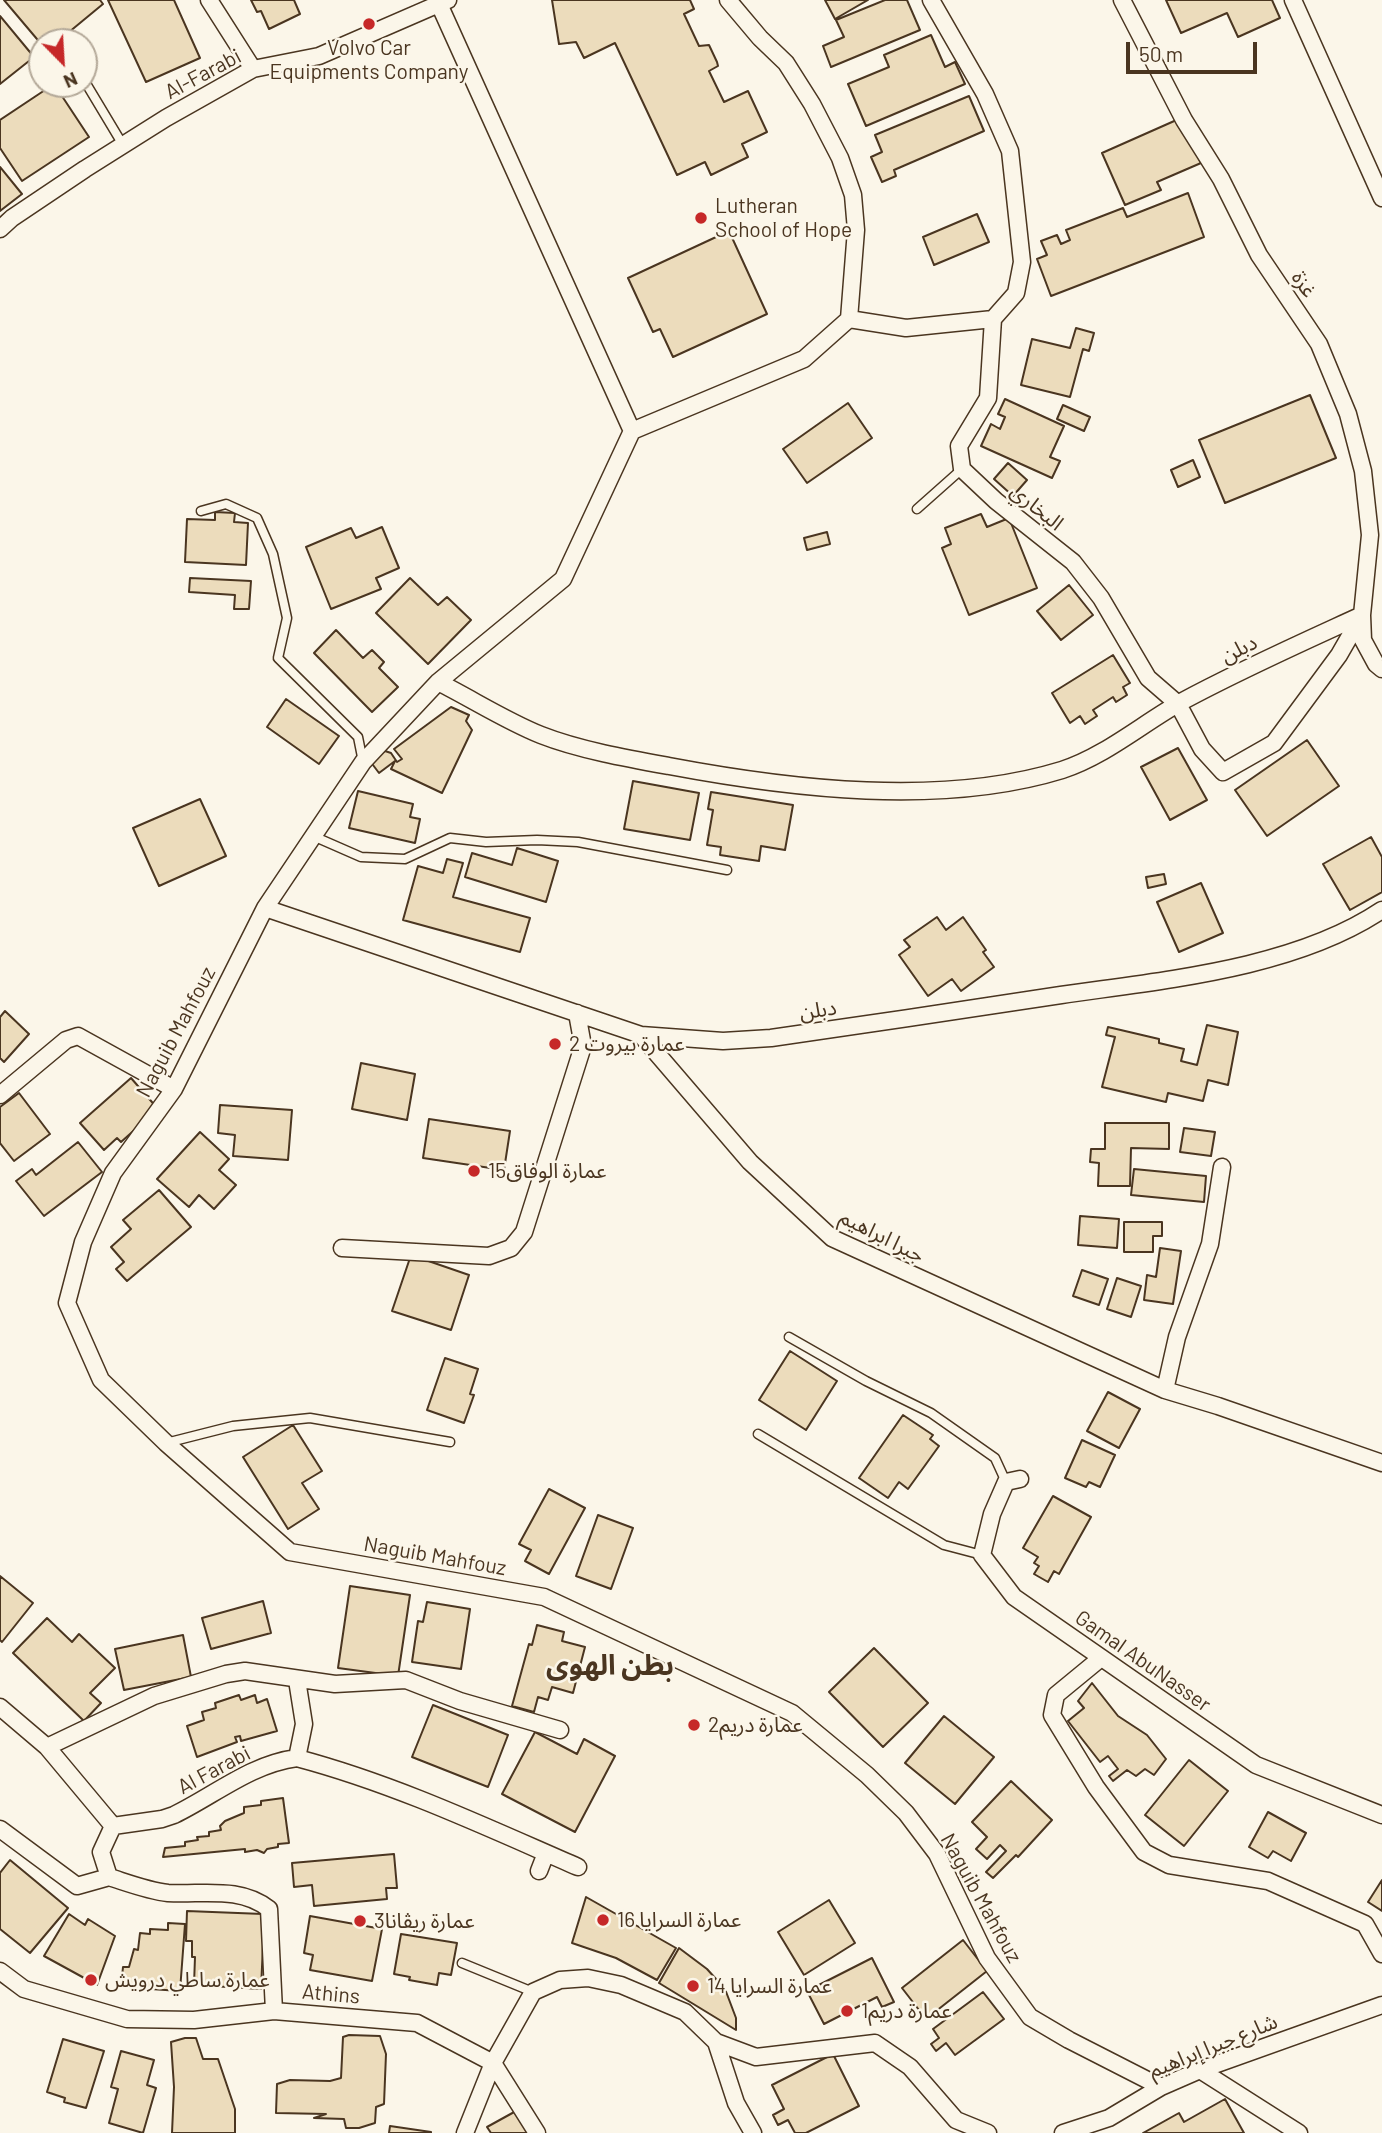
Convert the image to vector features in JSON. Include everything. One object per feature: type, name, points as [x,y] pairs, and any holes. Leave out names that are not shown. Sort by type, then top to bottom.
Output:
[{"type":"street","points":[[209,0],[253,69]]},
{"type":"street","points":[[444,2],[632,431],[804,359],[849,319],[856,230],[853,195],[840,158],[812,104],[786,63],[760,38],[728,0]]},
{"type":"street","points":[[931,0],[985,93],[1010,151],[1022,262],[1016,293],[993,319],[988,398],[959,446],[962,469]]},
{"type":"street","name":"غزة","points":[[1122,0],[1184,120],[1222,179],[1259,255],[1319,344],[1348,414],[1363,471],[1370,535],[1362,615]]},
{"type":"street","points":[[1293,0],[1382,198]]},
{"type":"street","name":"Al-Farabi","points":[[0,229],[12,218],[123,145],[253,69],[319,56],[444,2]]},
{"type":"street","points":[[849,319],[906,328],[993,319]]},
{"type":"street","name":"Naguib Mahfouz","points":[[632,431],[563,579],[438,682],[363,762],[265,908],[174,1088],[113,1173],[83,1242],[67,1303],[101,1380],[166,1443],[290,1552],[544,1597],[792,1713],[867,1775],[906,1812],[937,1854],[987,1958],[1030,2017],[1161,2087]]},
{"type":"street","name":"البخاري","points":[[962,469],[996,501],[1073,562],[1101,598],[1148,678],[1178,704]]},
{"type":"street","points":[[1362,615],[1363,640],[1376,664],[1382,668]]},
{"type":"street","points":[[1178,704],[1202,750],[1223,772],[1274,743],[1339,655],[1362,615]]},
{"type":"street","name":"دبلن","points":[[438,682],[542,735],[625,758],[738,779],[820,787],[913,791],[998,785],[1063,769],[1102,751],[1238,671],[1362,615]]},
{"type":"street","name":"دبلن","points":[[265,908],[641,1035],[723,1041],[771,1038],[1162,981],[1241,965],[1313,944],[1356,927],[1382,910]]},
{"type":"street","points":[[342,1248],[489,1256],[511,1248],[524,1232],[583,1046],[577,1013]]},
{"type":"street","name":"جبرا ابراهيم","points":[[641,1035],[751,1161],[832,1238],[1165,1390],[1382,1463]]},
{"type":"street","points":[[0,1095],[66,1040],[78,1036],[174,1088]]},
{"type":"street","points":[[1165,1390],[1177,1337],[1210,1244],[1222,1167]]},
{"type":"street","points":[[982,1555],[992,1514],[1013,1481]]},
{"type":"street","name":"Gamal AbuNasser","points":[[982,1555],[1014,1597],[1256,1765],[1382,1815]]},
{"type":"street","points":[[1101,1658],[1056,1695],[1052,1715],[1096,1787],[1144,1852],[1169,1866],[1268,1881],[1365,1924],[1382,1955]]},
{"type":"street","points":[[47,1747],[154,1696],[226,1674],[262,1672],[297,1680],[335,1684],[406,1680],[460,1701],[560,1731]]},
{"type":"street","points":[[297,1680],[304,1724],[298,1758],[408,1794],[578,1867]]},
{"type":"street","points":[[0,1707],[47,1747],[113,1826],[101,1852],[109,1877]]},
{"type":"street","name":"Al Farabi","points":[[113,1826],[174,1815],[261,1767],[278,1760],[298,1758]]},
{"type":"street","points":[[0,1829],[77,1886],[109,1877],[165,1893],[242,1894],[258,1900],[270,1909],[274,2011]]},
{"type":"street","points":[[539,1871],[546,1853]]},
{"type":"street","name":"Athins","points":[[0,1971],[24,1989],[127,2019],[194,2020],[274,2011],[416,2022],[493,2063],[537,2133]]},
{"type":"street","points":[[465,2133],[493,2063],[533,1992],[560,1980],[588,1978],[621,1985],[685,2012],[716,2042],[756,2057],[875,2043],[910,2067],[956,2119],[988,2133]]},
{"type":"street","name":"شارع جبرا إبراهيم","points":[[1063,2133],[1109,2118],[1161,2087],[1200,2070],[1382,2005]]},
{"type":"street","points":[[716,2042],[736,2103],[753,2133]]},
{"type":"street","points":[[1200,2070],[1300,2133]]},
{"type":"lane","points":[[95,98],[123,145]]},
{"type":"lane","points":[[917,509],[962,469]]},
{"type":"lane","points":[[201,511],[226,503],[257,518],[273,554],[287,618],[278,658],[358,737],[363,762]]},
{"type":"lane","points":[[313,836],[361,857],[405,859],[450,838],[486,842],[537,840],[578,842],[727,870]]},
{"type":"lane","points":[[789,1337],[866,1381],[931,1413],[995,1458],[1013,1481]]},
{"type":"lane","points":[[166,1443],[233,1426],[310,1418],[450,1442]]},
{"type":"lane","points":[[758,1434],[944,1545],[982,1555]]},
{"type":"lane","points":[[462,1963],[533,1992]]},
{"type":"building","points":[[4,0],[100,0],[103,4],[74,28],[28,28]]},
{"type":"building","points":[[108,0],[174,0],[200,58],[146,82]]},
{"type":"building","points":[[251,0],[294,0],[300,14],[269,29],[261,11],[257,12]]},
{"type":"building","points":[[552,0],[690,0],[694,9],[684,14],[699,46],[709,45],[717,62],[718,66],[709,71],[724,102],[748,91],[767,132],[742,144],[748,157],[711,175],[705,162],[677,175],[615,43],[584,58],[576,42],[559,44]]},
{"type":"building","points":[[825,0],[868,0],[835,19]]},
{"type":"building","points":[[885,0],[907,0],[920,30],[831,67],[823,46],[844,37],[836,20]]},
{"type":"building","points":[[1166,0],[1272,0],[1280,18],[1238,37],[1227,13],[1181,33]]},
{"type":"building","points":[[0,16],[28,50],[28,62],[0,84]]},
{"type":"building","points":[[931,35],[945,67],[955,62],[965,84],[866,126],[848,84],[889,67],[884,55]]},
{"type":"building","points":[[969,96],[984,131],[894,170],[896,176],[882,182],[871,157],[882,152],[875,135]]},
{"type":"building","points":[[33,98],[63,98],[89,137],[22,181],[0,148],[0,120]]},
{"type":"building","points":[[1181,118],[1201,163],[1157,182],[1161,190],[1125,205],[1102,153]]},
{"type":"building","points":[[0,167],[22,194],[0,211]]},
{"type":"building","points":[[1188,193],[1204,237],[1051,296],[1037,259],[1047,255],[1041,241],[1057,235],[1061,244],[1070,240],[1066,230],[1123,208],[1127,217]]},
{"type":"building","points":[[977,214],[989,242],[934,265],[923,237]]},
{"type":"building","points":[[729,231],[767,314],[673,357],[660,329],[653,332],[628,278]]},
{"type":"building","points":[[1076,328],[1094,333],[1089,351],[1083,349],[1070,397],[1021,385],[1032,339],[1070,348]]},
{"type":"building","points":[[1310,395],[1336,458],[1225,503],[1199,440]]},
{"type":"building","points":[[1005,399],[1064,426],[1050,457],[1060,461],[1052,478],[981,446],[991,424],[1000,429],[1005,417],[998,414]]},
{"type":"building","points":[[848,403],[872,438],[807,483],[783,449]]},
{"type":"building","points":[[1063,405],[1090,417],[1084,431],[1057,419]]},
{"type":"building","points":[[1193,460],[1200,477],[1178,487],[1171,470]]},
{"type":"building","points":[[1008,463],[1027,480],[1013,496],[994,479]]},
{"type":"building","points":[[215,512],[235,513],[234,522],[248,523],[246,565],[185,562],[187,519],[215,520]]},
{"type":"building","points":[[981,514],[987,527],[1009,518],[1037,588],[969,615],[942,548],[951,544],[945,528]]},
{"type":"building","points":[[382,527],[399,568],[376,578],[381,589],[331,609],[306,547],[351,528],[356,538]]},
{"type":"building","points":[[827,532],[830,544],[807,550],[804,538]]},
{"type":"building","points":[[190,578],[251,581],[249,609],[234,609],[235,595],[189,592]]},
{"type":"building","points":[[410,578],[438,605],[447,597],[471,620],[428,664],[376,613]]},
{"type":"building","points":[[1069,585],[1093,615],[1061,640],[1037,611]]},
{"type":"building","points":[[336,630],[363,658],[372,650],[384,662],[379,668],[398,687],[372,712],[314,653]]},
{"type":"building","points":[[1113,655],[1130,683],[1123,687],[1127,695],[1116,702],[1113,697],[1093,710],[1097,716],[1085,724],[1080,716],[1070,723],[1052,693]]},
{"type":"building","points":[[286,699],[339,736],[319,764],[267,727]]},
{"type":"building","points":[[451,707],[469,715],[466,721],[472,730],[442,793],[391,769],[395,761],[379,773],[370,761],[385,751],[391,753],[397,762],[402,759],[394,749]]},
{"type":"building","points":[[1307,740],[1339,786],[1267,836],[1235,790]]},
{"type":"building","points":[[1178,748],[1207,800],[1170,820],[1141,767]]},
{"type":"building","points":[[633,781],[699,793],[690,840],[624,829]]},
{"type":"building","points":[[358,791],[413,804],[410,817],[420,819],[415,843],[349,828]]},
{"type":"building","points":[[711,792],[793,805],[785,850],[761,846],[759,861],[720,855],[721,847],[707,845],[713,810],[708,809]]},
{"type":"building","points":[[200,799],[226,856],[159,886],[133,828]]},
{"type":"building","points":[[1371,837],[1382,857],[1382,892],[1350,910],[1323,864]]},
{"type":"building","points":[[517,848],[558,861],[546,902],[465,877],[472,853],[512,865]]},
{"type":"building","points":[[447,859],[463,863],[453,897],[530,918],[520,952],[403,920],[418,866],[443,873]]},
{"type":"building","points":[[1164,874],[1166,884],[1148,888],[1146,877]]},
{"type":"building","points":[[1201,883],[1223,933],[1179,952],[1157,902]]},
{"type":"building","points":[[937,917],[946,930],[963,917],[986,950],[983,952],[994,967],[961,991],[952,979],[928,996],[899,955],[910,947],[904,940]]},
{"type":"building","points":[[5,1011],[29,1034],[4,1062],[0,1058],[0,1017]]},
{"type":"building","points":[[1207,1025],[1238,1032],[1228,1085],[1208,1080],[1203,1101],[1168,1093],[1166,1102],[1102,1087],[1115,1037],[1106,1035],[1108,1027],[1159,1039],[1159,1043],[1184,1049],[1181,1061],[1197,1065]]},
{"type":"building","points":[[361,1063],[415,1074],[407,1120],[352,1109]]},
{"type":"building","points":[[131,1078],[158,1109],[121,1142],[117,1138],[104,1150],[80,1123]]},
{"type":"building","points":[[19,1093],[50,1134],[14,1161],[0,1143],[0,1107]]},
{"type":"building","points":[[220,1105],[292,1110],[288,1160],[233,1156],[235,1135],[218,1133]]},
{"type":"building","points":[[429,1119],[510,1131],[504,1170],[423,1158]]},
{"type":"building","points":[[1105,1123],[1169,1123],[1169,1149],[1131,1148],[1130,1186],[1098,1186],[1099,1163],[1090,1162],[1091,1149],[1105,1149]]},
{"type":"building","points":[[1184,1128],[1215,1132],[1211,1156],[1180,1152]]},
{"type":"building","points":[[200,1132],[229,1159],[219,1170],[236,1185],[214,1209],[199,1195],[189,1207],[157,1179]]},
{"type":"building","points":[[78,1142],[102,1172],[44,1216],[16,1181],[32,1169],[36,1175]]},
{"type":"building","points":[[1134,1169],[1206,1176],[1204,1202],[1131,1195]]},
{"type":"building","points":[[159,1190],[191,1227],[127,1281],[116,1269],[124,1262],[111,1247],[131,1229],[123,1220]]},
{"type":"building","points":[[1080,1216],[1119,1219],[1117,1248],[1078,1245]]},
{"type":"building","points":[[1124,1222],[1162,1222],[1162,1236],[1153,1236],[1153,1252],[1124,1252]]},
{"type":"building","points":[[1160,1248],[1181,1251],[1173,1304],[1144,1300],[1147,1275],[1156,1277]]},
{"type":"building","points":[[411,1255],[469,1275],[451,1330],[392,1311]]},
{"type":"building","points":[[1082,1270],[1108,1279],[1099,1305],[1073,1296]]},
{"type":"building","points":[[1117,1278],[1141,1286],[1131,1317],[1107,1309]]},
{"type":"building","points":[[790,1351],[837,1381],[806,1430],[759,1400]]},
{"type":"building","points":[[445,1358],[478,1369],[470,1394],[474,1395],[464,1423],[427,1410]]},
{"type":"building","points":[[1108,1392],[1140,1409],[1119,1448],[1087,1431]]},
{"type":"building","points":[[903,1415],[933,1435],[930,1439],[939,1446],[908,1489],[899,1482],[888,1498],[859,1478]]},
{"type":"building","points":[[293,1425],[322,1471],[302,1483],[319,1509],[288,1529],[243,1457]]},
{"type":"building","points":[[1082,1440],[1115,1455],[1100,1487],[1089,1482],[1086,1487],[1065,1478]]},
{"type":"building","points":[[549,1489],[585,1508],[549,1574],[525,1561],[531,1550],[519,1544]]},
{"type":"building","points":[[1053,1496],[1091,1517],[1059,1574],[1054,1571],[1048,1582],[1034,1574],[1039,1566],[1034,1563],[1038,1557],[1023,1548]]},
{"type":"building","points":[[598,1515],[633,1528],[611,1589],[576,1576]]},
{"type":"building","points":[[0,1576],[33,1603],[2,1642],[0,1640]]},
{"type":"building","points":[[350,1586],[410,1595],[398,1676],[338,1668]]},
{"type":"building","points":[[263,1601],[271,1633],[211,1649],[202,1618]]},
{"type":"building","points":[[427,1602],[470,1609],[461,1669],[412,1662],[418,1621],[423,1622]]},
{"type":"building","points":[[47,1618],[72,1642],[79,1634],[115,1668],[90,1693],[101,1703],[84,1721],[13,1653]]},
{"type":"building","points":[[537,1625],[564,1632],[562,1641],[585,1647],[573,1693],[552,1687],[548,1700],[538,1697],[534,1712],[512,1706]]},
{"type":"building","points":[[183,1635],[191,1677],[124,1690],[115,1649]]},
{"type":"building","points":[[874,1648],[928,1703],[883,1747],[829,1692]]},
{"type":"building","points":[[1092,1683],[1118,1716],[1147,1735],[1166,1759],[1154,1775],[1145,1769],[1136,1776],[1127,1770],[1113,1781],[1109,1776],[1118,1769],[1108,1756],[1100,1762],[1068,1721],[1084,1708],[1078,1701]]},
{"type":"building","points":[[239,1695],[241,1700],[255,1695],[257,1703],[267,1699],[277,1731],[241,1741],[240,1736],[235,1737],[237,1742],[197,1757],[187,1726],[204,1720],[202,1712],[216,1708],[215,1703]]},
{"type":"building","points":[[433,1705],[508,1735],[488,1787],[412,1757]]},
{"type":"building","points":[[944,1716],[994,1757],[955,1804],[905,1763]]},
{"type":"building","points":[[535,1732],[577,1754],[584,1739],[615,1756],[575,1832],[502,1794]]},
{"type":"building","points":[[1189,1760],[1228,1791],[1184,1846],[1145,1815]]},
{"type":"building","points":[[1011,1781],[1052,1820],[1018,1857],[1016,1855],[993,1878],[986,1872],[1006,1851],[1000,1845],[987,1859],[976,1849],[987,1837],[972,1822]]},
{"type":"building","points":[[283,1798],[289,1843],[278,1844],[278,1847],[267,1849],[264,1853],[257,1850],[245,1852],[245,1849],[163,1857],[165,1848],[185,1846],[185,1842],[198,1840],[197,1837],[209,1836],[209,1832],[221,1830],[220,1826],[225,1821],[244,1813],[244,1807]]},
{"type":"building","points":[[1268,1812],[1306,1833],[1291,1861],[1273,1851],[1268,1858],[1249,1847]]},
{"type":"building","points":[[394,1854],[397,1888],[386,1888],[387,1899],[314,1906],[312,1885],[294,1887],[292,1863]]},
{"type":"building","points":[[10,1860],[68,1908],[30,1953],[0,1929],[0,1873]]},
{"type":"building","points":[[1382,1880],[1382,1911],[1368,1902]]},
{"type":"building","name":"عمارة السرايا 16","points":[[586,1897],[676,1948],[657,1980],[616,1958],[572,1943]]},
{"type":"building","points":[[829,1900],[855,1943],[804,1975],[778,1932]]},
{"type":"building","points":[[187,1911],[263,1914],[261,1989],[194,1985],[195,1957],[192,1957],[192,1941],[186,1941]]},
{"type":"building","points":[[69,1914],[85,1925],[88,1919],[115,1936],[97,1985],[44,1956]]},
{"type":"building","points":[[310,1916],[382,1929],[372,1981],[310,1970],[313,1955],[304,1953]]},
{"type":"building","points":[[168,1923],[185,1924],[180,1991],[121,1987],[123,1967],[129,1967],[134,1949],[138,1950],[140,1933],[150,1934],[150,1929],[168,1930]]},
{"type":"building","points":[[401,1934],[457,1943],[451,1975],[439,1973],[437,1985],[394,1974]]},
{"type":"building","points":[[963,1940],[987,1971],[926,2019],[902,1988]]},
{"type":"building","name":"عمارة السرايا 14","points":[[679,1948],[707,1969],[725,1989],[736,2018],[736,2030],[659,1983]]},
{"type":"building","points":[[872,1958],[894,2002],[882,2007],[877,1997],[824,2024],[807,1991]]},
{"type":"building","points":[[983,1992],[1004,2019],[955,2055],[946,2043],[936,2051],[931,2044],[939,2038],[933,2029]]},
{"type":"building","points":[[380,2036],[386,2054],[384,2104],[376,2107],[375,2123],[359,2128],[346,2128],[344,2119],[314,2118],[326,2114],[276,2113],[277,2084],[290,2080],[330,2081],[341,2078],[343,2037]]},
{"type":"building","points":[[196,2038],[203,2059],[218,2059],[235,2109],[235,2133],[172,2133],[174,2087],[171,2042]]},
{"type":"building","points":[[63,2039],[104,2051],[86,2108],[64,2102],[65,2098],[47,2092]]},
{"type":"building","points":[[121,2051],[154,2060],[147,2085],[156,2088],[143,2133],[109,2123],[118,2089],[111,2087]]},
{"type":"building","points":[[833,2054],[859,2106],[806,2133],[795,2133],[788,2120],[778,2125],[773,2115],[784,2109],[772,2085]]},
{"type":"building","points":[[1225,2099],[1244,2133],[1143,2133],[1179,2113],[1184,2122]]},
{"type":"building","points":[[516,2111],[528,2133],[491,2133],[487,2127]]},
{"type":"building","points":[[390,2126],[431,2132],[431,2133],[389,2133]]},
{"type":"place","name":"Volvo Car Equipments Company","points":[[369,24]]},
{"type":"place","name":"Lutheran School of Hope","points":[[701,218]]},
{"type":"place","name":"عمارة بيروت 2","points":[[555,1044]]},
{"type":"place","name":"عمارة الوفاق15","points":[[474,1171]]},
{"type":"place","name":"عمارة دريم2","points":[[694,1725]]},
{"type":"place","name":"عمارة السرايا 16","points":[[603,1920]]},
{"type":"place","name":"عمارة ريڤانا3","points":[[360,1921]]},
{"type":"place","name":"عمارة ساطي درويش","points":[[91,1980]]},
{"type":"place","name":"عمارة السرايا 14","points":[[693,1986]]},
{"type":"place","name":"عمارة دريم1","points":[[847,2011]]},
{"type":"district","name":"بطن الهوى","points":[[610,1666]]}]
